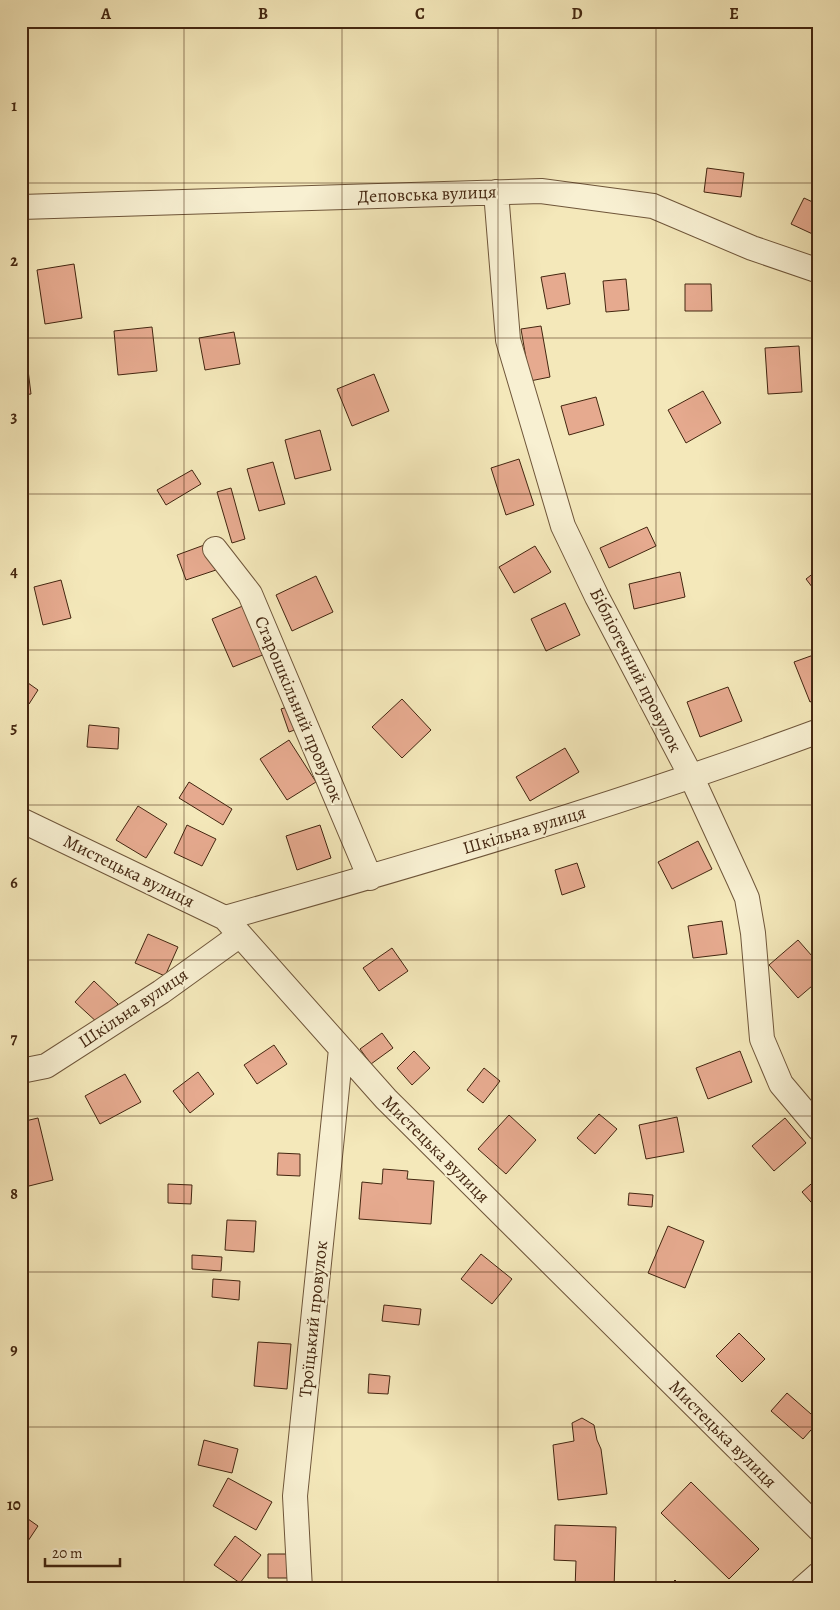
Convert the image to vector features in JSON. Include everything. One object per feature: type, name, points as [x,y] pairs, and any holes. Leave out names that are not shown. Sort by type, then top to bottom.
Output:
[{"type":"street","name":"Деповська вулиця","points":[[21,207],[541,191],[652,206],[752,248],[819,271]]},
{"type":"street","name":"Бібліотечний провулок","points":[[496,192],[508,340],[563,526],[593,588],[692,778],[746,898],[752,933],[762,1039],[781,1084],[790,1098],[819,1129]]},
{"type":"street","name":"Старошкільний провулок","points":[[215,549],[250,594],[370,878]]},
{"type":"street","name":"Шкільна вулиця","points":[[21,1071],[46,1066],[161,992],[232,926],[370,878],[692,778],[819,731]]},
{"type":"street","name":"Мистецька вулиця","points":[[21,820],[232,926],[386,1099],[819,1529]]},
{"type":"street","name":"Троїцький провулок","points":[[300,1589],[295,1496],[341,1049]]},
{"type":"street","points":[[802,1589],[819,1574]]},
{"type":"building","points":[[707,168],[744,173],[741,197],[704,192]]},
{"type":"building","points":[[804,198],[819,205],[819,237],[791,224]]},
{"type":"building","points":[[74,264],[82,318],[45,324],[37,270]]},
{"type":"building","points":[[565,273],[570,304],[547,309],[541,277]]},
{"type":"building","points":[[626,279],[629,310],[606,312],[603,281]]},
{"type":"building","points":[[685,284],[711,284],[712,311],[685,311]]},
{"type":"building","points":[[541,326],[550,377],[530,381],[521,329]]},
{"type":"building","points":[[152,327],[157,371],[118,375],[114,331]]},
{"type":"building","points":[[234,332],[240,364],[205,370],[199,338]]},
{"type":"building","points":[[799,346],[802,392],[768,394],[765,348]]},
{"type":"building","points":[[26,354],[31,394],[21,395],[21,355]]},
{"type":"building","points":[[374,374],[389,411],[352,426],[337,389]]},
{"type":"building","points":[[703,391],[721,423],[686,443],[668,410]]},
{"type":"building","points":[[596,397],[604,425],[569,435],[561,406]]},
{"type":"building","points":[[320,430],[331,470],[295,479],[285,440]]},
{"type":"building","points":[[519,459],[534,505],[506,515],[491,468]]},
{"type":"building","points":[[273,462],[285,504],[259,511],[247,469]]},
{"type":"building","points":[[192,470],[201,484],[166,505],[157,490]]},
{"type":"building","points":[[231,488],[245,539],[232,543],[217,492]]},
{"type":"building","points":[[647,527],[656,546],[609,568],[600,548]]},
{"type":"building","points":[[207,544],[216,570],[186,580],[177,555]]},
{"type":"building","points":[[535,546],[551,572],[514,593],[499,567]]},
{"type":"building","points":[[819,569],[819,596],[806,579]]},
{"type":"building","points":[[680,572],[685,597],[634,609],[629,584]]},
{"type":"building","points":[[316,576],[333,612],[292,631],[276,595]]},
{"type":"building","points":[[61,580],[71,618],[43,625],[34,587]]},
{"type":"building","points":[[565,603],[580,635],[546,651],[531,619]]},
{"type":"building","points":[[245,605],[265,654],[233,667],[212,619]]},
{"type":"building","points":[[819,653],[819,698],[810,702],[794,662]]},
{"type":"building","points":[[21,678],[38,690],[29,704],[21,699]]},
{"type":"building","points":[[728,687],[742,721],[700,737],[687,702]]},
{"type":"building","points":[[402,699],[431,730],[402,758],[372,727]]},
{"type":"building","points":[[293,705],[300,728],[289,732],[281,709]]},
{"type":"building","points":[[89,725],[119,728],[118,749],[87,747]]},
{"type":"building","points":[[289,740],[316,782],[287,800],[260,759]]},
{"type":"building","points":[[565,748],[579,772],[530,801],[516,777]]},
{"type":"building","points":[[189,782],[232,809],[223,825],[179,798]]},
{"type":"building","points":[[138,806],[167,824],[146,858],[116,840]]},
{"type":"building","points":[[187,825],[216,839],[202,866],[174,853]]},
{"type":"building","points":[[320,825],[331,858],[297,870],[286,836]]},
{"type":"building","points":[[698,841],[712,869],[672,889],[658,862]]},
{"type":"building","points":[[577,863],[585,887],[562,895],[555,870]]},
{"type":"building","points":[[722,921],[727,954],[693,958],[688,926]]},
{"type":"building","points":[[148,934],[178,947],[165,976],[135,963]]},
{"type":"building","points":[[798,940],[819,964],[819,980],[798,998],[769,965]]},
{"type":"building","points":[[392,948],[408,971],[379,991],[363,968]]},
{"type":"building","points":[[94,981],[118,1004],[99,1024],[75,1002]]},
{"type":"building","points":[[382,1033],[393,1048],[371,1064],[360,1049]]},
{"type":"building","points":[[274,1045],[287,1064],[257,1084],[244,1065]]},
{"type":"building","points":[[414,1051],[430,1068],[412,1085],[397,1068]]},
{"type":"building","points":[[740,1051],[752,1082],[708,1099],[696,1068]]},
{"type":"building","points":[[484,1068],[500,1081],[483,1103],[467,1090]]},
{"type":"building","points":[[198,1072],[214,1094],[190,1113],[173,1091]]},
{"type":"building","points":[[125,1074],[141,1102],[100,1124],[85,1096]]},
{"type":"building","points":[[599,1114],[617,1129],[595,1154],[577,1138]]},
{"type":"building","points":[[509,1115],[536,1140],[506,1174],[478,1149]]},
{"type":"building","points":[[677,1117],[684,1152],[646,1159],[639,1125]]},
{"type":"building","points":[[38,1118],[53,1180],[21,1188],[21,1122]]},
{"type":"building","points":[[785,1118],[806,1143],[774,1171],[752,1146]]},
{"type":"building","points":[[278,1153],[300,1154],[300,1176],[277,1175]]},
{"type":"building","points":[[383,1169],[408,1171],[407,1179],[434,1181],[431,1224],[359,1219],[362,1182],[382,1184]]},
{"type":"building","points":[[819,1177],[819,1211],[802,1192]]},
{"type":"building","points":[[168,1184],[192,1185],[191,1204],[168,1203]]},
{"type":"building","points":[[629,1193],[653,1195],[652,1207],[628,1205]]},
{"type":"building","points":[[227,1220],[256,1221],[254,1252],[225,1250]]},
{"type":"building","points":[[668,1226],[704,1241],[685,1288],[648,1273]]},
{"type":"building","points":[[481,1254],[512,1279],[492,1304],[461,1279]]},
{"type":"building","points":[[192,1255],[222,1257],[221,1271],[192,1269]]},
{"type":"building","points":[[213,1279],[240,1281],[239,1300],[212,1297]]},
{"type":"building","points":[[384,1305],[421,1309],[419,1325],[382,1321]]},
{"type":"building","points":[[739,1333],[765,1359],[742,1382],[716,1356]]},
{"type":"building","points":[[258,1342],[291,1344],[287,1389],[254,1386]]},
{"type":"building","points":[[369,1374],[390,1376],[388,1394],[368,1393]]},
{"type":"building","points":[[787,1393],[819,1421],[803,1439],[771,1411]]},
{"type":"building","points":[[582,1418],[594,1425],[601,1449],[607,1494],[558,1500],[553,1445],[574,1441],[572,1423]]},
{"type":"building","points":[[204,1440],[238,1449],[232,1473],[198,1465]]},
{"type":"building","points":[[228,1478],[272,1502],[256,1530],[213,1506]]},
{"type":"building","points":[[691,1482],[759,1549],[729,1579],[661,1513]]},
{"type":"building","points":[[21,1514],[38,1526],[22,1550],[21,1549]]},
{"type":"building","points":[[555,1525],[616,1527],[614,1589],[575,1589],[576,1561],[554,1560]]},
{"type":"building","points":[[235,1536],[261,1555],[240,1583],[214,1565]]},
{"type":"building","points":[[268,1554],[289,1554],[289,1578],[268,1578]]},
{"type":"building","points":[[675,1580],[684,1589],[666,1589]]}]
